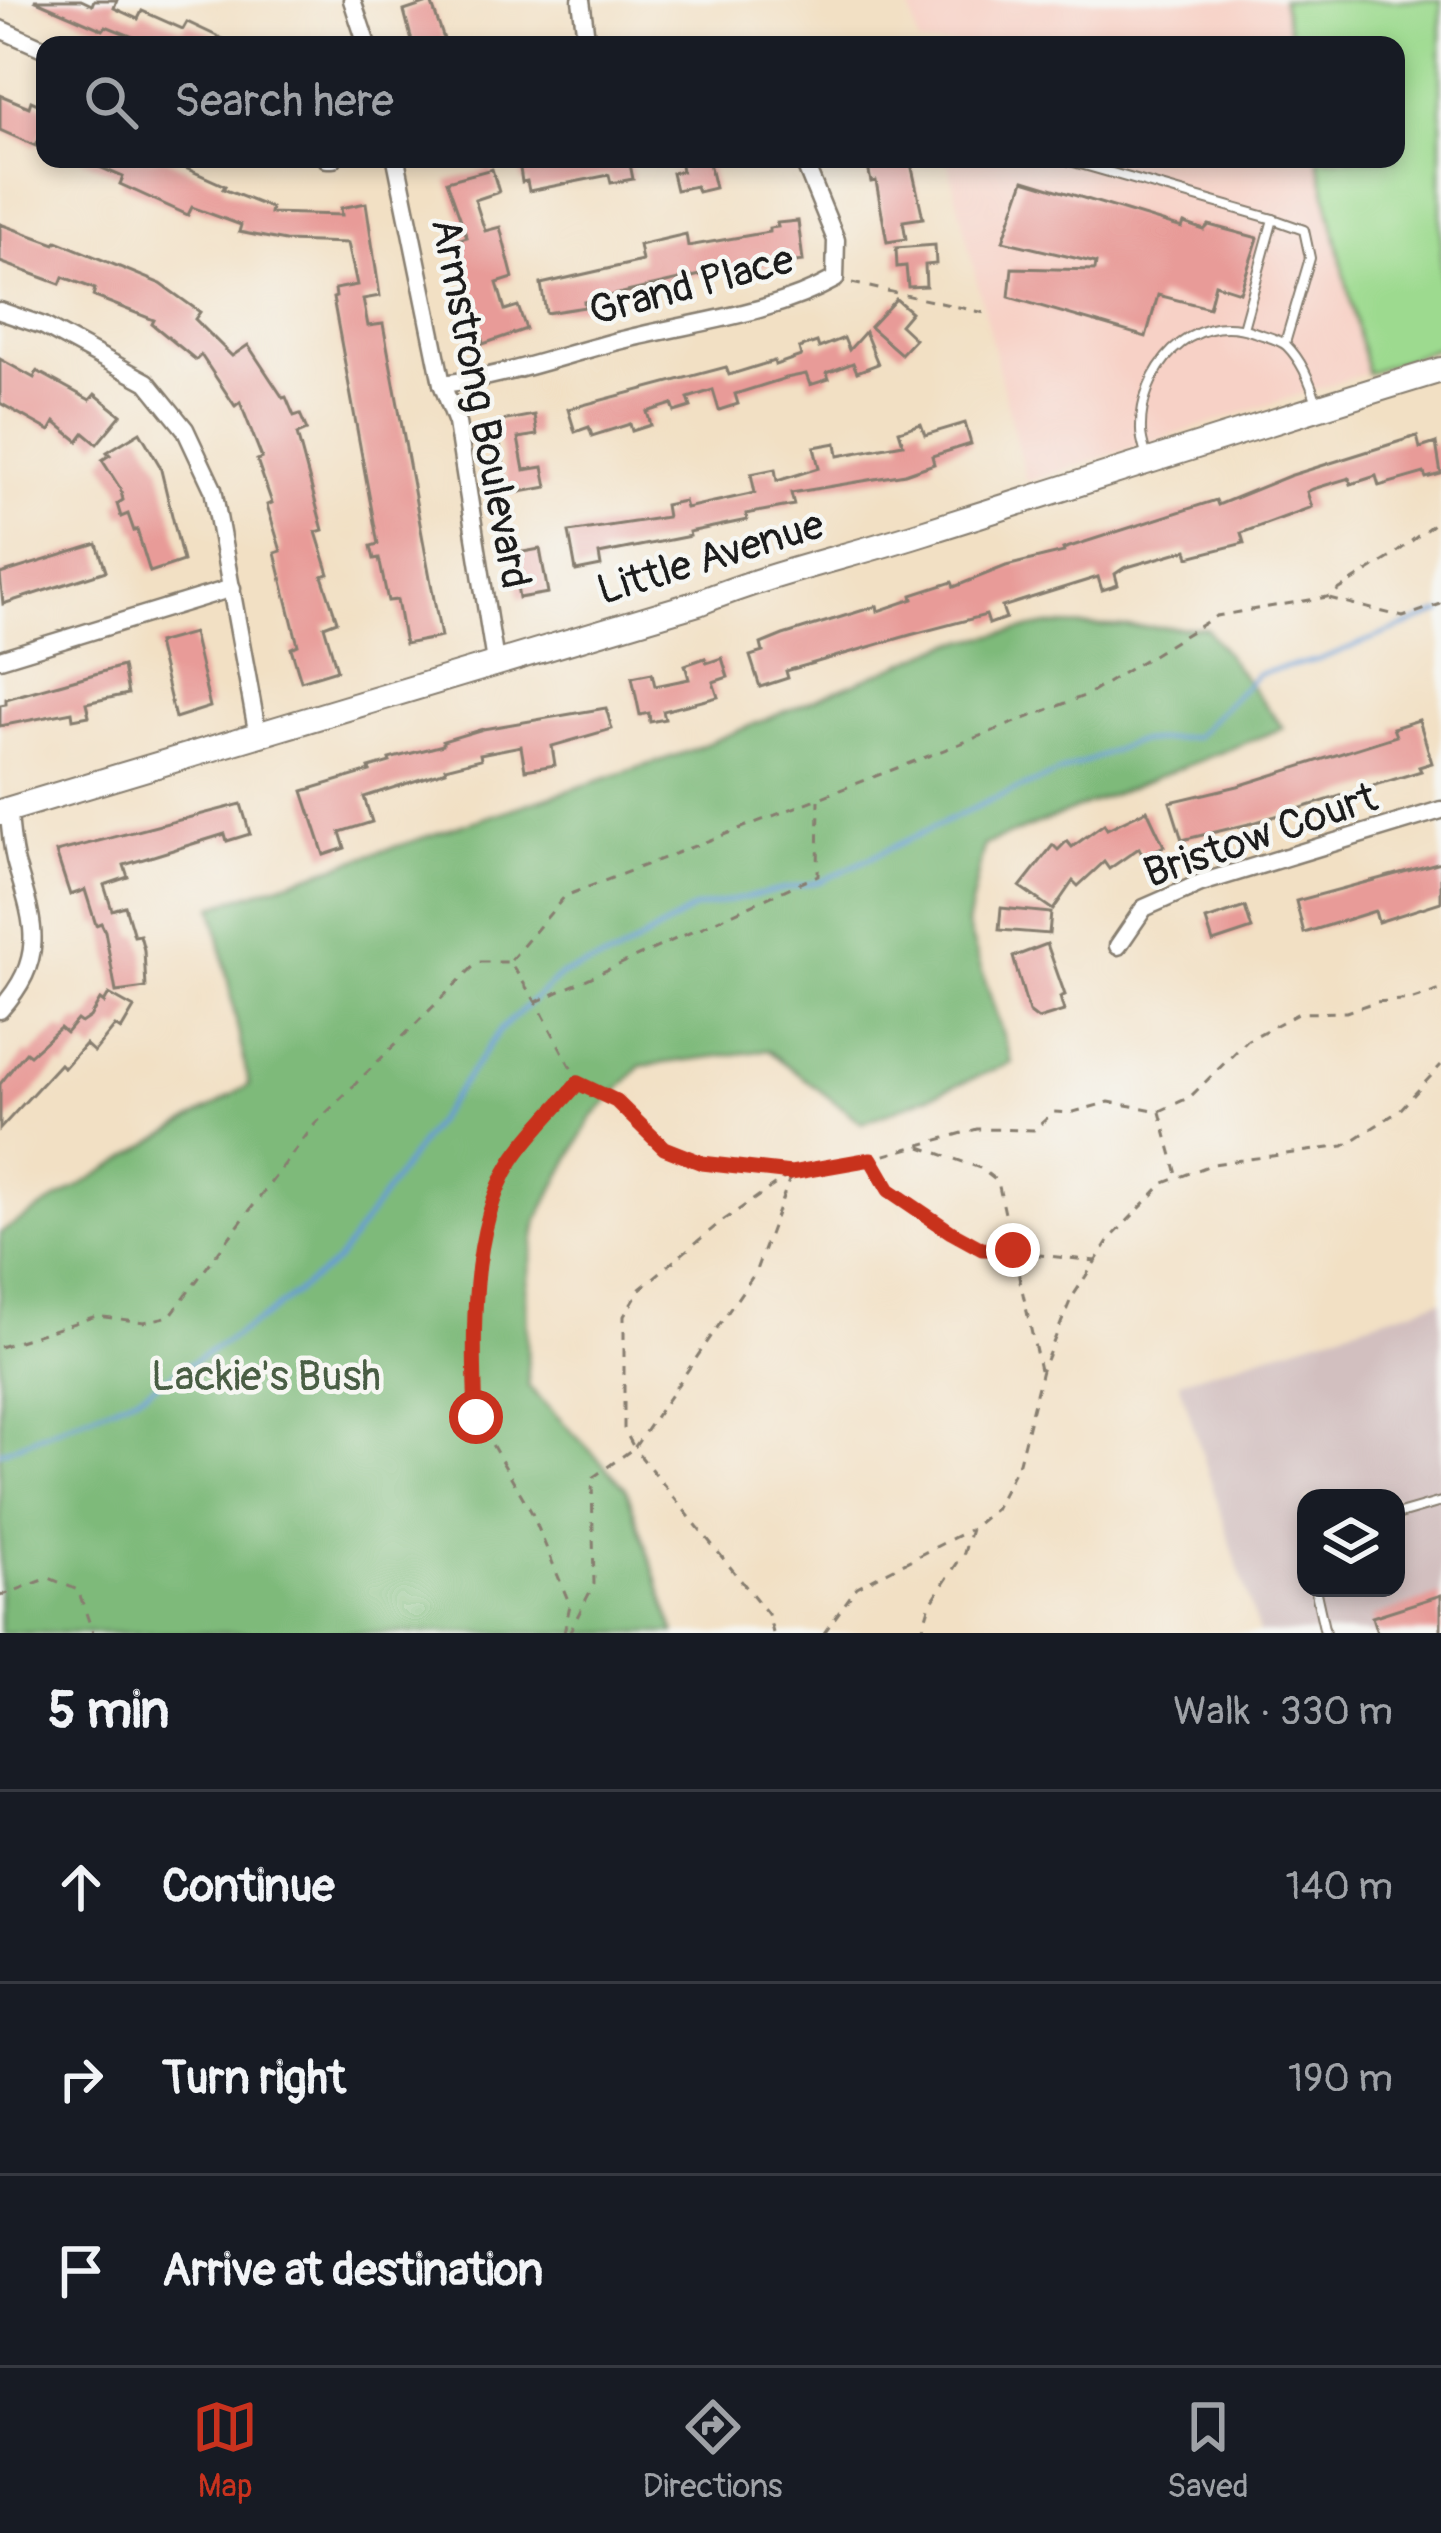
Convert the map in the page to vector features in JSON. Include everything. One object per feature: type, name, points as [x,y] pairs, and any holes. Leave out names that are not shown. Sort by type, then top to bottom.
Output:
[{"type":"street","points":[[352,0],[364,36]]},
{"type":"street","points":[[581,0],[586,36]]},
{"type":"street","points":[[0,28],[36,45]]},
{"type":"street","name":"Armstrong Boulevard","points":[[398,168],[442,384],[457,423],[495,662]]},
{"type":"street","name":"Grand Place","points":[[442,384],[484,380],[619,340],[799,299],[835,279],[836,240],[807,168]]},
{"type":"street","points":[[0,311],[44,326],[147,382],[185,429],[213,489],[258,736]]},
{"type":"street","name":"Little Avenue","points":[[4,811],[698,603],[766,576],[919,534],[1441,370]]},
{"type":"street","points":[[0,659],[232,588]]},
{"type":"street","name":"Bristow Court","points":[[1118,946],[1144,908],[1163,899],[1441,810]]},
{"type":"street","points":[[0,1010],[34,955],[32,911],[4,811]]},
{"type":"lane","points":[[1094,168],[1304,230],[1310,258],[1286,344]]},
{"type":"lane","points":[[1243,328],[1273,219]]},
{"type":"lane","points":[[1148,460],[1141,431],[1154,374],[1172,347],[1202,331],[1243,328],[1286,344],[1310,379],[1318,407]]},
{"type":"lane","points":[[1405,1512],[1441,1502]]},
{"type":"lane","points":[[1317,1597],[1325,1633]]},
{"type":"path","points":[[835,279],[985,313]]},
{"type":"path","points":[[510,962],[565,896],[1089,694],[1216,616],[1327,597],[1441,518]]},
{"type":"path","points":[[1327,597],[1403,617],[1441,604]]},
{"type":"path","points":[[536,1002],[818,875],[819,798]]},
{"type":"path","points":[[0,1347],[96,1316],[144,1322],[170,1316],[315,1124],[478,962],[510,962]]},
{"type":"path","points":[[510,962],[578,1083],[616,1101],[664,1148],[702,1163],[791,1173],[871,1159],[977,1129],[1034,1130],[1054,1112],[1070,1113],[1109,1102],[1160,1111],[1190,1097],[1248,1040],[1299,1013],[1346,1012],[1441,990]]},
{"type":"path","points":[[824,1633],[857,1587],[971,1529],[995,1509],[1019,1462],[1041,1373],[1071,1299],[1110,1239],[1164,1184],[1213,1165],[1344,1146],[1399,1111],[1441,1065]]},
{"type":"path","points":[[567,1633],[570,1605],[532,1513],[476,1417],[473,1340],[483,1236],[511,1162],[578,1083]]},
{"type":"path","points":[[1160,1111],[1178,1178]]},
{"type":"path","points":[[919,1146],[980,1168],[998,1182],[1041,1373]]},
{"type":"path","points":[[871,1159],[889,1190],[982,1249],[1096,1261]]},
{"type":"path","points":[[567,1633],[594,1584],[592,1478],[634,1448],[755,1273],[791,1173]]},
{"type":"path","points":[[772,1633],[768,1615],[634,1448],[624,1429],[624,1316],[640,1289],[717,1225],[791,1173]]},
{"type":"path","points":[[921,1633],[930,1604],[964,1553],[971,1529]]},
{"type":"path","points":[[0,1596],[49,1578],[78,1590],[93,1633]]},
{"type":"shaded area","points":[[908,0],[1282,0],[1290,36],[917,36]]},
{"type":"shaded area","points":[[949,168],[1320,168],[1367,373],[1026,482]]},
{"type":"shaded area","points":[[1441,1300],[1441,1633],[1259,1633],[1179,1381]]},
{"type":"green space","points":[[1282,0],[1441,0],[1441,347],[1367,373],[1320,168],[1405,168],[1405,36],[1290,36]]},
{"type":"green space","name":"Lackie's Bush","points":[[1048,625],[1206,628],[1283,728],[984,845],[967,925],[1012,1063],[862,1123],[768,1050],[641,1066],[591,1119],[538,1219],[526,1291],[528,1386],[626,1488],[675,1633],[0,1633],[0,1233],[249,1085],[213,906],[684,753],[952,643]]},
{"type":"building","points":[[34,0],[81,0],[92,5],[94,0],[117,0],[114,8],[138,19],[142,11],[183,29],[187,22],[217,36],[131,36],[106,26],[103,30]]},
{"type":"building","points":[[431,2],[443,36],[411,36],[404,11]]},
{"type":"building","points":[[0,95],[29,107],[31,101],[36,103],[36,146],[0,130]]},
{"type":"building","points":[[102,168],[185,168],[271,208],[270,213],[342,215],[341,208],[366,203],[380,296],[363,299],[368,326],[383,324],[441,637],[405,644],[397,600],[388,601],[379,558],[374,559],[371,546],[378,544],[333,298],[335,289],[357,285],[348,243],[285,241],[239,232],[241,225],[192,207],[188,215],[120,184],[123,177]]},
{"type":"building","points":[[520,168],[631,168],[633,179],[611,183],[609,175],[529,191],[527,181],[522,182]]},
{"type":"building","points":[[710,168],[715,188],[676,190],[672,173]]},
{"type":"building","points":[[868,168],[912,168],[923,218],[903,221],[906,239],[887,242],[876,181],[871,182]]},
{"type":"building","points":[[492,169],[499,192],[475,200],[485,231],[500,227],[513,278],[497,283],[505,310],[518,306],[526,329],[483,344],[460,239],[467,237],[447,181]]},
{"type":"building","points":[[1024,180],[1182,228],[1184,223],[1204,230],[1209,225],[1258,238],[1240,292],[1215,284],[1209,308],[1158,295],[1146,337],[1009,297],[1012,268],[1095,270],[1096,263],[1003,241]]},
{"type":"building","points":[[798,221],[803,261],[709,273],[546,313],[541,284],[642,261],[639,245],[686,234],[688,246],[769,232],[777,223]]},
{"type":"building","points":[[0,224],[57,241],[161,284],[200,312],[195,319],[232,356],[248,345],[307,430],[297,434],[323,530],[316,532],[329,574],[322,576],[337,621],[324,626],[337,670],[301,681],[291,648],[298,645],[275,553],[281,551],[267,505],[272,503],[257,460],[262,458],[240,402],[235,406],[201,355],[196,360],[152,324],[154,320],[93,296],[95,289],[63,277],[60,284],[0,262]]},
{"type":"building","points":[[935,245],[936,264],[925,265],[926,286],[908,287],[906,266],[897,267],[896,248]]},
{"type":"building","points":[[896,299],[911,312],[900,325],[915,339],[901,354],[870,327]]},
{"type":"building","points":[[865,332],[878,364],[857,372],[853,363],[810,385],[806,374],[786,378],[735,394],[738,404],[719,410],[713,390],[688,398],[691,407],[675,412],[672,404],[647,412],[651,425],[632,431],[630,424],[592,436],[589,427],[575,432],[568,409],[726,367],[729,375],[774,361],[775,365],[801,356],[799,348],[817,342],[819,348],[844,338],[849,350]]},
{"type":"building","points":[[0,359],[34,378],[37,371],[90,400],[95,394],[121,415],[97,444],[84,433],[78,441],[55,422],[50,431],[0,403]]},
{"type":"building","points":[[534,415],[537,435],[518,438],[524,470],[543,467],[547,487],[509,494],[496,422]]},
{"type":"building","points":[[965,423],[971,444],[932,456],[934,464],[905,474],[791,493],[794,505],[746,514],[747,520],[689,532],[690,536],[599,554],[601,566],[576,571],[569,532],[667,517],[665,505],[684,501],[686,508],[755,493],[751,474],[775,469],[777,481],[819,468],[814,447],[836,443],[838,456],[903,444],[899,431],[921,424],[925,435]]},
{"type":"building","points":[[140,432],[160,466],[183,561],[150,572],[137,530],[128,514],[121,517],[120,488],[102,460]]},
{"type":"building","points":[[1417,436],[1420,448],[1436,443],[1441,474],[1426,478],[1424,473],[1379,486],[1376,476],[1351,484],[1349,478],[1313,489],[1307,492],[1312,507],[1241,533],[1244,543],[1189,557],[1187,550],[1124,568],[1115,574],[1118,585],[1102,590],[1098,577],[1002,607],[1006,618],[989,624],[986,615],[910,635],[786,671],[788,678],[760,687],[750,656],[763,652],[761,644],[783,635],[877,606],[878,611],[913,599],[912,595],[952,582],[954,587],[1216,500],[1218,505],[1289,476]]},
{"type":"building","points":[[97,544],[106,571],[3,604],[0,574]]},
{"type":"building","points":[[540,549],[548,593],[519,598],[512,554]]},
{"type":"building","points":[[193,633],[210,707],[175,718],[157,643]]},
{"type":"building","points":[[705,658],[707,663],[722,658],[728,677],[713,682],[718,697],[663,711],[665,719],[650,722],[649,713],[640,715],[632,677],[652,673],[655,686],[689,679],[685,665]]},
{"type":"building","points":[[123,666],[128,694],[86,703],[89,716],[73,719],[72,712],[0,726],[0,705],[6,699]]},
{"type":"building","points":[[606,708],[612,729],[552,746],[555,765],[525,770],[521,746],[480,754],[481,759],[364,797],[372,822],[340,832],[345,848],[324,855],[303,791],[483,729]]},
{"type":"building","points":[[1419,720],[1432,763],[1419,767],[1421,771],[1182,840],[1170,802],[1238,786],[1396,736],[1393,728]]},
{"type":"building","points":[[241,804],[250,834],[227,841],[225,834],[124,865],[128,877],[104,885],[112,910],[125,906],[134,936],[140,935],[144,950],[146,988],[116,992],[105,931],[101,923],[96,925],[85,890],[70,895],[56,852]]},
{"type":"building","points":[[1147,810],[1164,846],[1143,856],[1139,848],[1109,869],[1104,862],[1078,886],[1073,881],[1053,910],[1020,887],[1053,845],[1058,850],[1067,841],[1072,847],[1104,824],[1107,829]]},
{"type":"building","points":[[1441,862],[1441,902],[1378,922],[1375,911],[1304,933],[1296,901]]},
{"type":"building","points":[[1245,907],[1252,929],[1213,942],[1206,920]]},
{"type":"building","points":[[1001,908],[1051,913],[1049,934],[999,930]]},
{"type":"building","points":[[1047,944],[1065,995],[1060,997],[1064,1011],[1038,1019],[1029,1012],[1013,957]]},
{"type":"building","points":[[109,994],[134,1008],[121,1030],[115,1026],[94,1052],[85,1044],[64,1068],[60,1064],[0,1129],[0,1084],[15,1065],[60,1028],[66,1033],[77,1020],[81,1023],[90,1017]]},
{"type":"building","points":[[1441,1595],[1441,1633],[1377,1633],[1372,1617]]},
{"type":"waterway","points":[[0,1452],[143,1393],[266,1316],[337,1261],[501,1029],[562,974],[616,956],[693,909],[822,881],[989,801],[1134,742],[1195,737],[1257,674],[1318,660],[1441,612]]},
{"type":"route","points":[[476,1417],[473,1340],[483,1236],[511,1162],[578,1083],[616,1101],[664,1148],[702,1163],[791,1173],[871,1159],[889,1190],[951,1232],[982,1249],[1013,1250]]}]
